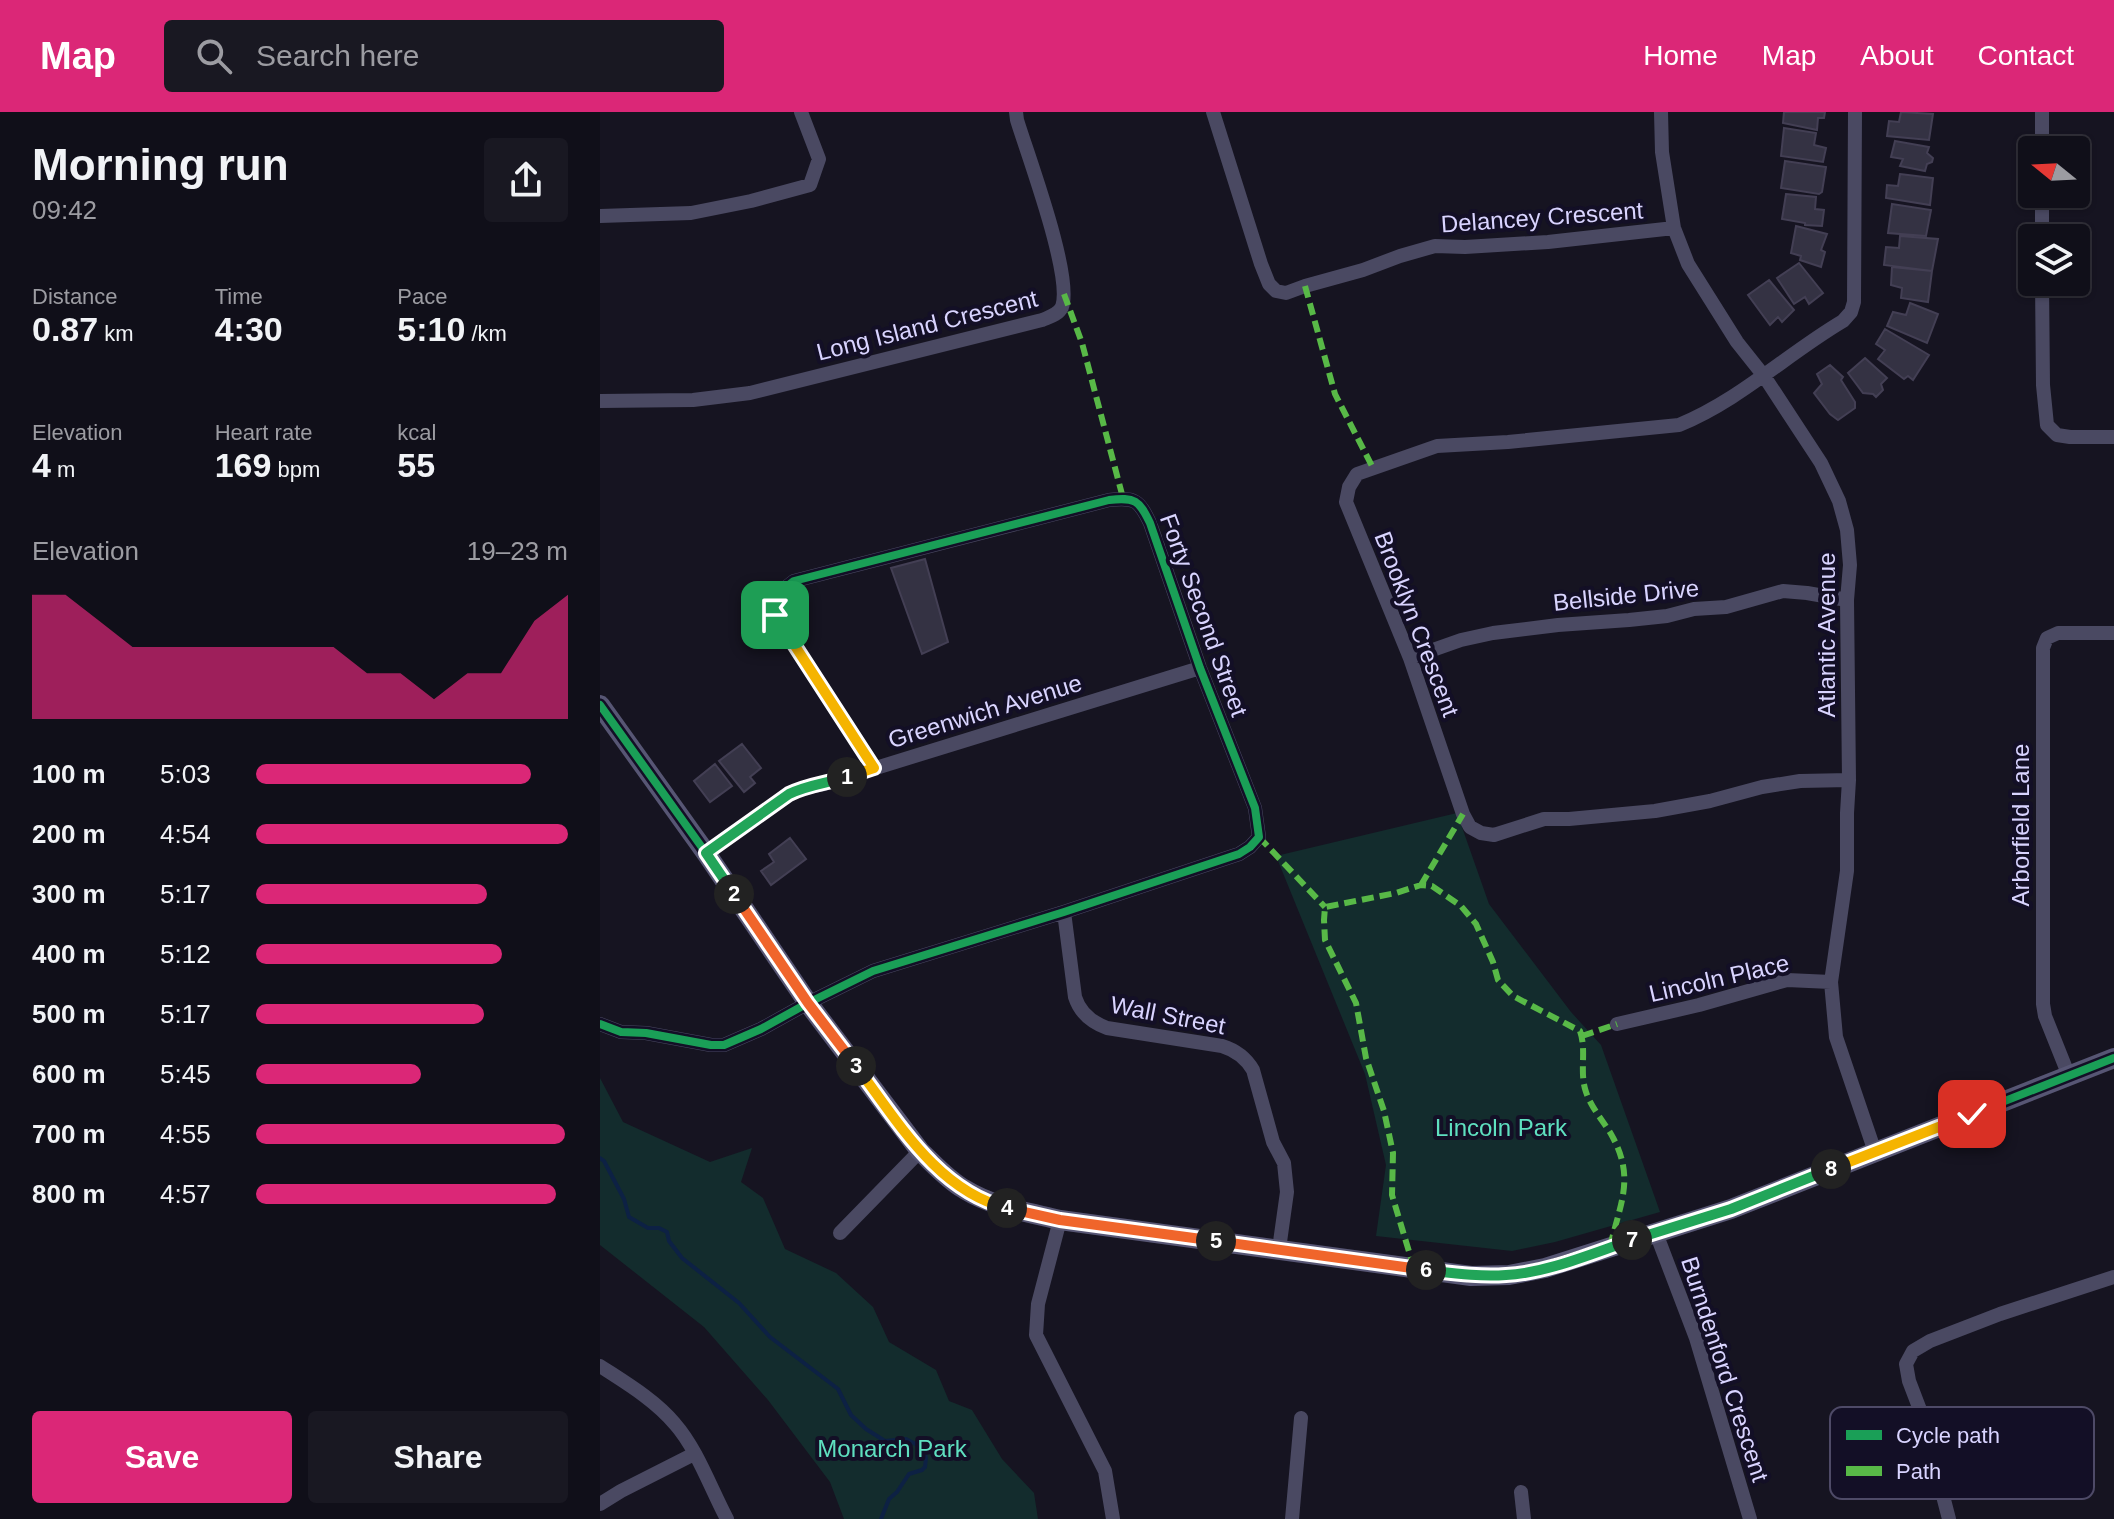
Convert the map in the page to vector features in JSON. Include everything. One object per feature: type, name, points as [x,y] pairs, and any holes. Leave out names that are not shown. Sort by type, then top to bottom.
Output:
[{"type":"street","points":[[600,216],[691,213],[810,185],[819,159],[801,112]]},
{"type":"street","name":"Long Island Crescent","points":[[600,401],[693,400],[750,393],[1057,314],[1064,294],[1062,273],[1016,112]]},
{"type":"street","name":"Delancey Crescent","points":[[1213,112],[1261,264],[1269,284],[1276,291],[1286,293],[1435,246],[1562,241],[1674,228]]},
{"type":"street","name":"Atlantic Avenue","points":[[1661,112],[1662,152],[1674,228],[1688,264],[1737,342],[1764,376],[1821,463],[1839,501],[1847,530],[1850,565],[1847,600],[1847,871],[1831,982],[1836,1037],[1875,1152]]},
{"type":"street","name":"Brooklyn Crescent","points":[[1849,780],[1800,781],[1655,811],[1544,819],[1494,835],[1470,827],[1410,658],[1346,502],[1349,487],[1357,474],[1437,446],[1679,425],[1703,415],[1843,321],[1851,312],[1855,287],[1855,112]]},
{"type":"street","points":[[2042,112],[2042,136]]},
{"type":"street","points":[[2042,296],[2043,385],[2047,425],[2057,435],[2114,437]]},
{"type":"street","name":"Forty Second Street","points":[[600,1024],[621,1032],[724,1045],[873,971],[1239,854],[1259,837],[1255,808],[1200,668],[1150,523],[1134,499],[1109,500],[794,581],[776,595],[775,615],[874,768]]},
{"type":"street","name":"Bellside Drive","points":[[1410,658],[1461,640],[1493,633],[1667,616],[1694,609],[1726,607],[1783,591],[1847,600]]},
{"type":"street","name":"Arborfield Lane","points":[[2069,1076],[2043,1004],[2043,648],[2047,638],[2058,633],[2114,633]]},
{"type":"street","name":"Greenwich Avenue","points":[[706,853],[789,794],[803,788],[1200,668]]},
{"type":"street","points":[[600,705],[808,1003],[920,1151],[963,1189],[1000,1206],[1060,1220],[1471,1276],[1509,1275],[1545,1268],[1731,1209],[2114,1058]]},
{"type":"street","name":"Wall Street","points":[[1064,912],[1075,997],[1078,1007],[1086,1016],[1107,1028],[1222,1046],[1234,1050],[1248,1061],[1273,1142],[1284,1163],[1287,1192],[1279,1249]]},
{"type":"street","name":"Lincoln Place","points":[[1617,1024],[1787,980],[1831,982]]},
{"type":"street","points":[[840,1233],[920,1151]]},
{"type":"street","points":[[1060,1220],[1038,1304],[1036,1335],[1105,1471],[1113,1519]]},
{"type":"street","name":"Burndenford Crescent","points":[[1656,1233],[1696,1338],[1750,1519]]},
{"type":"street","points":[[1919,1407],[1906,1364],[1913,1351],[1930,1341],[2000,1314],[2114,1277]]},
{"type":"street","points":[[600,1366],[643,1395],[674,1422],[727,1519]]},
{"type":"street","points":[[1292,1519],[1301,1418]]},
{"type":"street","points":[[600,1504],[694,1454]]},
{"type":"street","points":[[1521,1492],[1524,1519]]},
{"type":"street","points":[[1944,1499],[1949,1519]]},
{"type":"green space","name":"Lincoln Park","points":[[1457,813],[1489,904],[1571,1012],[1601,1045],[1660,1212],[1512,1251],[1376,1236],[1386,1165],[1365,1074],[1276,856]]},
{"type":"green space","name":"Monarch Park","points":[[600,1078],[623,1122],[710,1162],[752,1148],[741,1182],[763,1198],[785,1249],[836,1273],[873,1307],[889,1342],[936,1370],[949,1401],[972,1410],[1002,1459],[1034,1493],[1038,1519],[844,1519],[830,1482],[768,1400],[704,1327],[600,1245]]},
{"type":"building","points":[[1784,112],[1825,112],[1824,118],[1818,118],[1817,130],[1783,123]]},
{"type":"building","points":[[1901,112],[1933,114],[1929,140],[1887,136],[1889,121],[1899,122]]},
{"type":"building","points":[[1784,128],[1816,133],[1814,145],[1826,148],[1823,162],[1781,156]]},
{"type":"building","points":[[1895,141],[1929,147],[1927,153],[1933,158],[1932,162],[1927,164],[1925,171],[1900,166],[1903,159],[1891,157]]},
{"type":"building","points":[[1785,161],[1826,167],[1822,192],[1781,188]]},
{"type":"building","points":[[1900,174],[1933,178],[1930,205],[1886,198],[1887,185],[1898,186]]},
{"type":"building","points":[[1786,194],[1816,197],[1815,209],[1824,210],[1822,226],[1782,219]]},
{"type":"building","points":[[1892,204],[1931,210],[1926,236],[1888,233]]},
{"type":"building","points":[[1796,226],[1827,234],[1821,250],[1825,252],[1821,267],[1800,260],[1801,256],[1791,253]]},
{"type":"building","points":[[1900,236],[1938,239],[1932,271],[1884,265],[1886,247],[1899,248]]},
{"type":"building","points":[[1799,263],[1823,293],[1809,304],[1805,297],[1794,304],[1777,278]]},
{"type":"building","points":[[1892,267],[1932,271],[1928,302],[1901,298],[1902,288],[1891,285]]},
{"type":"building","points":[[1769,280],[1794,310],[1782,322],[1778,317],[1770,325],[1748,295]]},
{"type":"building","points":[[1910,303],[1938,314],[1927,343],[1887,326],[1893,312],[1906,315]]},
{"type":"building","points":[[1885,329],[1929,355],[1913,380],[1908,376],[1904,379],[1878,359],[1885,350],[1876,344]]},
{"type":"building","points":[[1865,358],[1887,378],[1881,384],[1883,390],[1876,397],[1863,393],[1848,373]]},
{"type":"building","points":[[1830,365],[1843,377],[1841,380],[1855,402],[1855,408],[1838,420],[1814,393],[1822,384],[1817,374]]},
{"type":"building","points":[[925,559],[948,642],[922,654],[891,568]]},
{"type":"building","points":[[742,744],[761,768],[750,777],[755,783],[744,792],[719,761]]},
{"type":"building","points":[[715,764],[732,786],[710,802],[694,781]]},
{"type":"building","points":[[790,838],[806,859],[771,885],[761,871],[774,862],[769,854]]},
{"type":"waterway","points":[[600,1158],[624,1199],[629,1217],[648,1228],[667,1232],[669,1241],[682,1258],[739,1303],[770,1337],[838,1389],[851,1415],[866,1429],[885,1441],[906,1439],[923,1448],[925,1467],[909,1474],[889,1499],[881,1519]]},
{"type":"marked path","points":[[1305,286],[1335,394],[1373,468]]},
{"type":"marked path","points":[[1064,294],[1082,343],[1123,498]]},
{"type":"marked path","points":[[1421,885],[1463,814]]},
{"type":"marked path","points":[[1259,837],[1325,907]]},
{"type":"marked path","points":[[1414,1268],[1392,1195],[1393,1153],[1384,1111],[1366,1058],[1356,1003],[1325,940],[1324,920],[1325,907],[1421,885],[1432,886],[1461,906],[1476,924],[1498,980],[1513,996],[1580,1031],[1586,1092],[1611,1134],[1623,1164],[1624,1190],[1610,1247]]},
{"type":"marked path","points":[[1582,1036],[1617,1024]]},
{"type":"cycle path","points":[[600,1024],[621,1032],[724,1045],[873,971],[1239,854],[1259,837],[1255,808],[1200,668],[1150,523],[1139,505],[1125,499],[1109,500],[794,581],[776,595],[775,615],[874,768]]},
{"type":"cycle path","points":[[600,705],[808,1003],[920,1151],[952,1181],[975,1195],[998,1205],[1060,1220],[1471,1276],[1509,1275],[1545,1268],[1731,1209],[2114,1058]]},
{"type":"route","points":[[775,615],[874,768],[789,794],[706,853],[808,1003],[920,1151],[963,1189],[1000,1206],[1060,1220],[1471,1276],[1509,1275],[1545,1268],[1731,1209],[1972,1114]]}]
